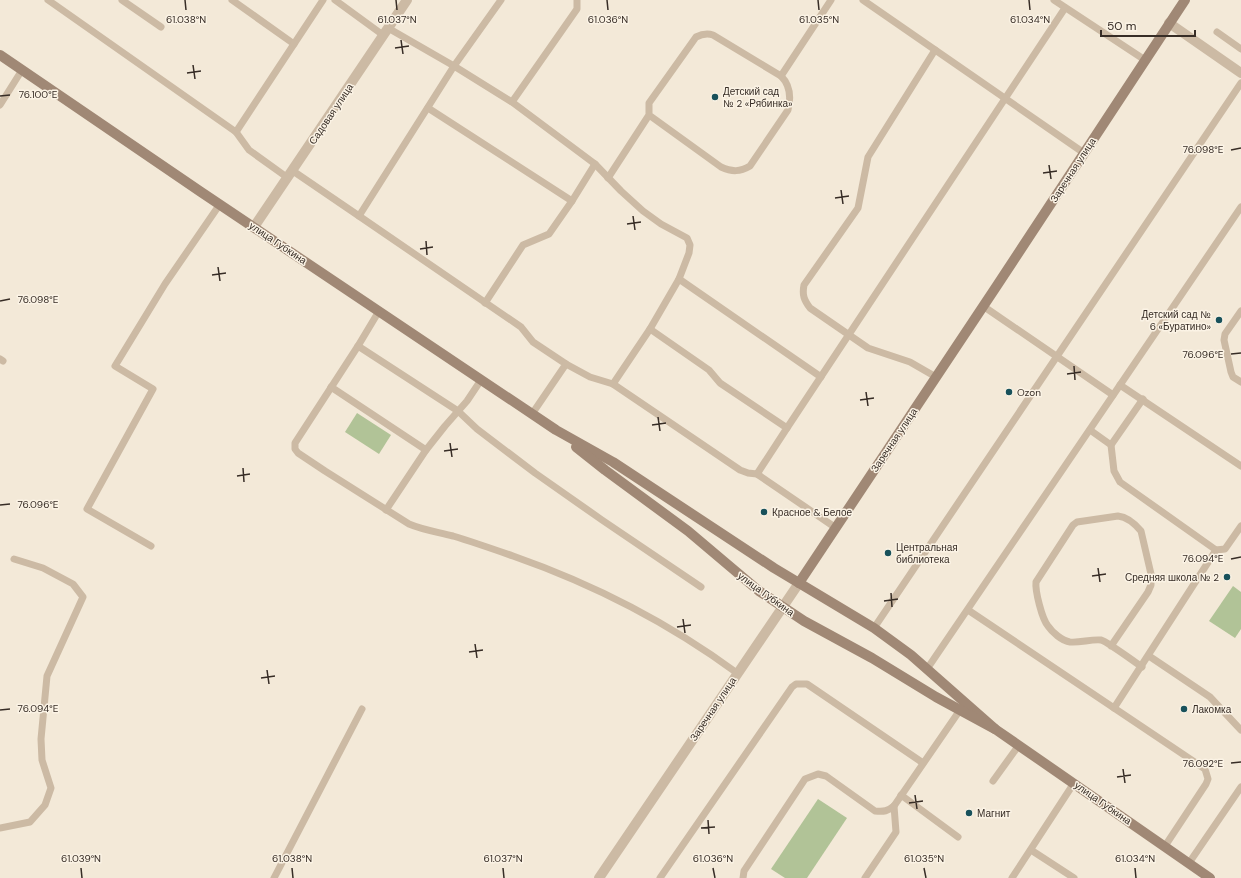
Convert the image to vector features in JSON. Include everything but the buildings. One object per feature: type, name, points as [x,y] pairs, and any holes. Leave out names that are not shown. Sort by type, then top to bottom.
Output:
[{"type":"main road","name":"Заречная улица","points":[[799,583],[984,306],[1185,0]]},
{"type":"main road","name":"улица Губкина","points":[[0,55],[556,430],[612,462],[799,583],[874,628],[911,655],[995,729]]},
{"type":"main road","name":"улица Губкина","points":[[556,430],[605,470],[688,531],[748,583],[782,607],[804,621],[872,658],[936,697],[995,729],[1210,878]]},
{"type":"street","name":"Садовая улица","points":[[254,227],[407,0]]},
{"type":"street","points":[[1169,23],[1241,73]]},
{"type":"street","name":"Заречная улица","points":[[599,878],[799,583]]},
{"type":"lane","points":[[48,0],[236,132],[249,150],[359,216],[521,327],[533,342],[566,364],[590,377],[613,384],[740,470],[748,474],[757,474],[836,528]]},
{"type":"lane","points":[[122,0],[161,27]]},
{"type":"lane","points":[[232,0],[294,44]]},
{"type":"lane","points":[[236,132],[323,0]]},
{"type":"lane","points":[[335,0],[386,32],[454,66],[512,102],[595,164],[643,211],[661,224],[687,238],[690,249],[679,279],[650,329],[613,384]]},
{"type":"lane","points":[[359,216],[454,66],[501,0]]},
{"type":"lane","points":[[512,102],[577,9],[577,0]]},
{"type":"lane","points":[[781,76],[831,0]]},
{"type":"lane","points":[[863,0],[1084,152]]},
{"type":"lane","points":[[1054,0],[1145,60]]},
{"type":"lane","points":[[757,474],[1065,8]]},
{"type":"lane","points":[[1217,32],[1241,49]]},
{"type":"lane","points":[[608,178],[649,115],[649,103],[696,37],[709,33],[713,35],[781,76],[788,86],[788,110],[750,166],[736,172],[721,167],[649,115]]},
{"type":"lane","points":[[935,50],[868,157],[858,208],[804,285],[802,294],[804,301],[810,308],[868,348],[910,362],[936,377]]},
{"type":"lane","points":[[0,105],[22,70]]},
{"type":"lane","points":[[874,628],[1241,83]]},
{"type":"lane","points":[[428,108],[572,201]]},
{"type":"lane","points":[[485,303],[523,245],[549,234],[595,164]]},
{"type":"lane","points":[[151,546],[87,509],[153,389],[115,366],[164,284],[220,204]]},
{"type":"lane","points":[[927,669],[1241,207]]},
{"type":"lane","points":[[679,279],[821,377]]},
{"type":"lane","points":[[984,306],[1113,395]]},
{"type":"lane","points":[[379,311],[295,443],[295,448],[298,453],[325,472],[409,524],[494,549],[591,587],[672,630],[710,654],[737,674]]},
{"type":"lane","points":[[1241,311],[1225,334],[1224,340],[1233,377],[1241,382]]},
{"type":"lane","points":[[650,329],[708,370],[720,383],[787,428]]},
{"type":"lane","points":[[358,346],[458,411],[477,429],[535,473],[701,587]]},
{"type":"lane","points":[[532,414],[566,364]]},
{"type":"lane","points":[[386,510],[426,450],[467,401],[480,380]]},
{"type":"lane","points":[[1120,385],[1241,466]]},
{"type":"lane","points":[[331,387],[426,450]]},
{"type":"lane","points":[[1142,399],[1111,446],[1114,471],[1120,482],[1216,550],[1225,549],[1241,526]]},
{"type":"lane","points":[[1090,430],[1111,446]]},
{"type":"lane","points":[[1111,646],[1148,592],[1152,579],[1142,531],[1123,517],[1118,516],[1078,522],[1073,525],[1036,582],[1035,589],[1048,627],[1063,640],[1069,642],[1102,640],[1142,667]]},
{"type":"lane","points":[[1114,708],[1142,667],[1216,550]]},
{"type":"lane","points":[[0,828],[30,822],[45,805],[51,788],[42,760],[41,739],[47,676],[83,597],[73,584],[43,568],[14,559]]},
{"type":"lane","points":[[968,610],[1205,769],[1207,774],[1206,784],[1164,846]]},
{"type":"lane","points":[[1149,656],[1210,697],[1241,730]]},
{"type":"lane","points":[[660,878],[792,687],[796,684],[807,684],[923,763]]},
{"type":"lane","points":[[274,878],[362,709]]},
{"type":"lane","points":[[743,878],[744,871],[805,779],[812,775],[818,774],[826,776],[876,811],[883,812],[888,810],[894,806],[902,796],[960,710]]},
{"type":"lane","points":[[993,781],[1019,745]]},
{"type":"lane","points":[[1012,878],[1074,783]]},
{"type":"lane","points":[[1189,863],[1241,787]]},
{"type":"lane","points":[[902,796],[958,837]]},
{"type":"lane","points":[[865,878],[896,832],[894,806]]},
{"type":"lane","points":[[1031,850],[1074,878]]},
{"type":"green space","points":[[357,413],[391,435],[379,454],[345,432]]},
{"type":"green space","points":[[1233,586],[1241,592],[1241,629],[1235,638],[1209,621]]},
{"type":"green space","points":[[818,799],[847,818],[807,878],[785,878],[771,869]]},
{"type":"place","name":"Детский сад № 2 «Рябинка»","points":[[715,97]]},
{"type":"place","name":"Детский сад № 6 «Буратино»","points":[[1219,320]]},
{"type":"place","name":"Ozon","points":[[1009,392]]},
{"type":"place","name":"Красное & Белое","points":[[764,512]]},
{"type":"place","name":"Центральная библиотека","points":[[888,553]]},
{"type":"place","name":"Средняя школа № 2","points":[[1227,577]]},
{"type":"place","name":"Лакомка","points":[[1184,709]]},
{"type":"place","name":"Магнит","points":[[969,813]]}]
